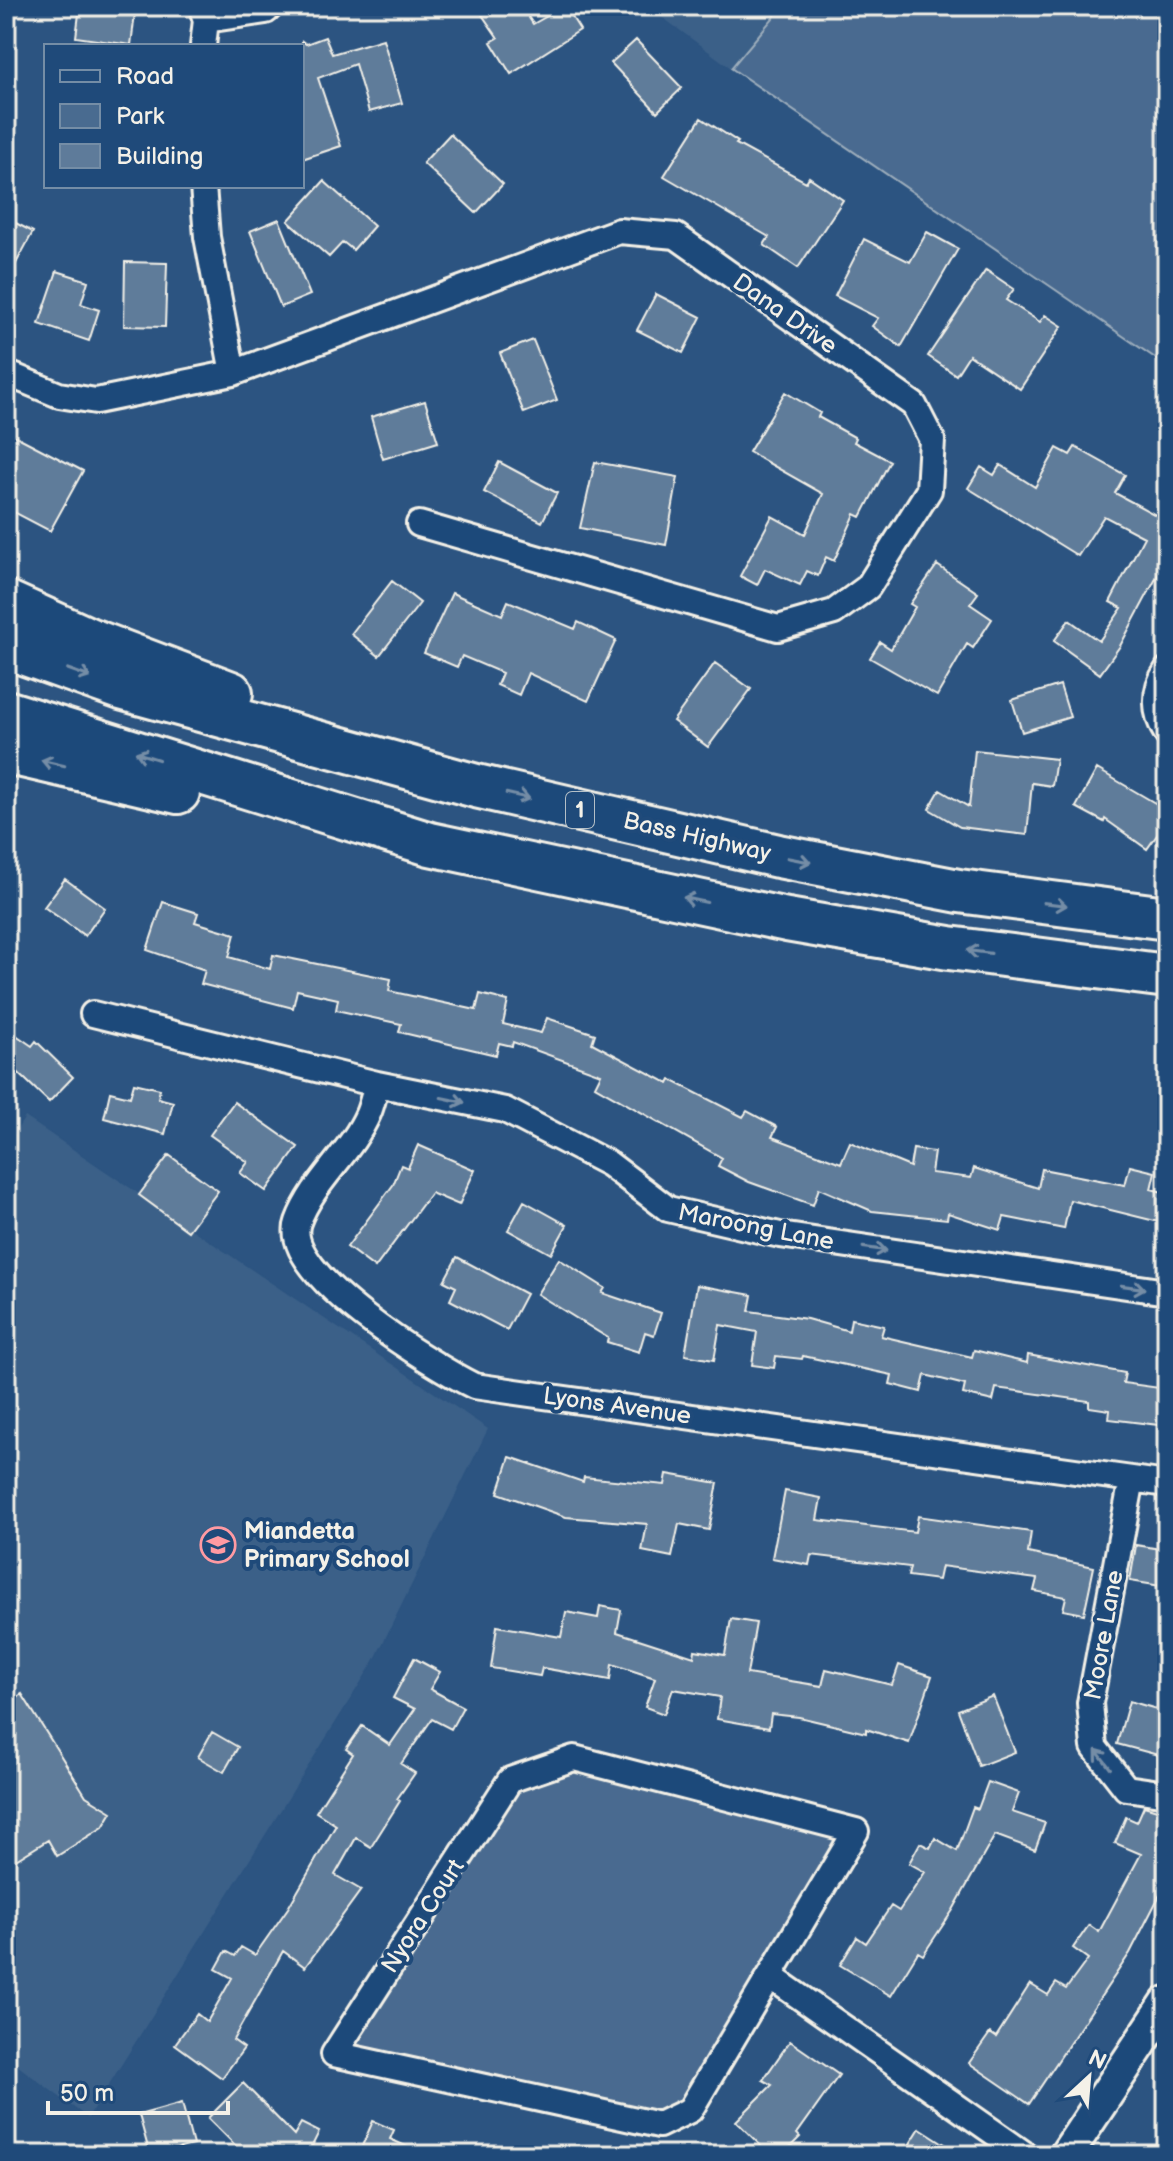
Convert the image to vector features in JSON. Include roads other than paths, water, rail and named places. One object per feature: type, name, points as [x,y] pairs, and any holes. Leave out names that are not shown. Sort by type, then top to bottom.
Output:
[{"type":"highway","points":[[6,602],[88,639],[476,786]]},
{"type":"highway","name":"Bass Highway","points":[[6,647],[121,688],[476,786],[778,856],[959,891],[1167,918]]},
{"type":"highway","points":[[6,712],[430,844]]},
{"type":"highway","points":[[6,752],[787,920],[949,948],[1167,976]]},
{"type":"street","points":[[203,44],[204,13],[266,11],[271,6]]},
{"type":"street","points":[[203,188],[207,237],[233,373]]},
{"type":"street","name":"Dana Drive","points":[[6,373],[59,395],[96,401],[233,373],[619,231],[676,236],[914,405],[932,440],[929,490],[868,587],[834,612],[778,628],[419,524]]},
{"type":"street","points":[[1167,670],[1156,700],[1160,723],[1167,734]]},
{"type":"street","name":"Maroong Lane","points":[[93,1014],[377,1084],[505,1110],[609,1164],[668,1209],[780,1235],[1167,1292]]},
{"type":"street","name":"Lyons Avenue","points":[[377,1084],[368,1114],[308,1199],[296,1226],[302,1249],[320,1279],[431,1365],[474,1386],[1167,1484]]},
{"type":"street","name":"Moore Lane","points":[[1132,1479],[1090,1703],[1094,1747],[1126,1788],[1167,1794]]},
{"type":"street","name":"Nyora Court","points":[[574,1758],[856,1831],[770,1976],[690,2110],[659,2125],[334,2054],[510,1780],[574,1758]]},
{"type":"street","points":[[770,1976],[1026,2155]]},
{"type":"street","points":[[1066,2155],[1167,2003]]},
{"type":"place","name":"Miandetta Primary School","points":[[218,1545]]}]
